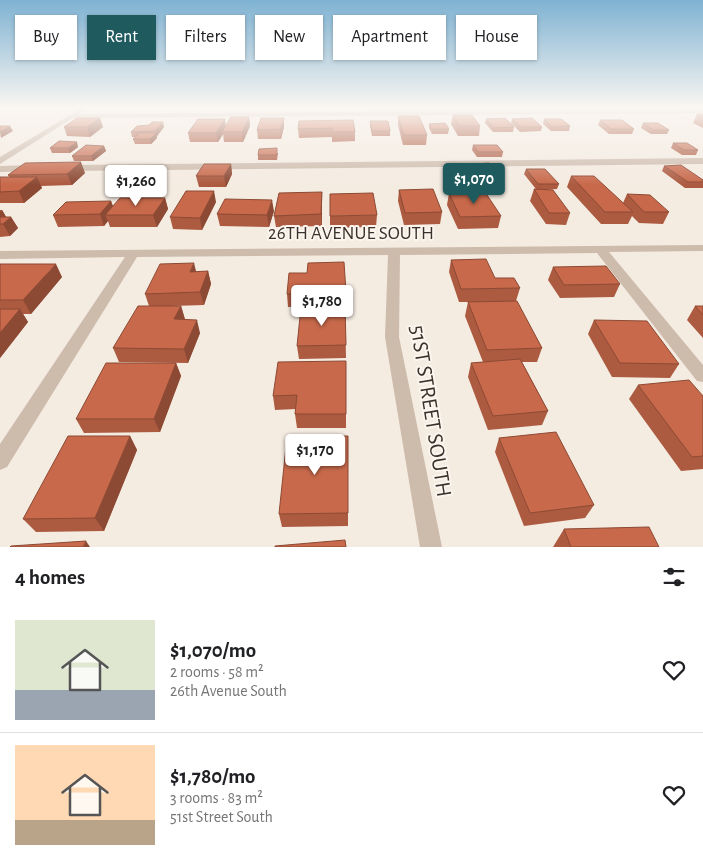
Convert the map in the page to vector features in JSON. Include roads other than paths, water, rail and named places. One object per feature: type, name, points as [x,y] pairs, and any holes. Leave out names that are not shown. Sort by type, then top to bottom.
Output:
[{"type":"street","points":[[0,161],[45,134]]},
{"type":"street","points":[[59,168],[703,161]]},
{"type":"street","points":[[0,169],[40,168]]},
{"type":"street","name":"26TH AVENUE SOUTH","points":[[0,254],[703,248]]},
{"type":"street","points":[[600,249],[703,376]]},
{"type":"street","name":"51ST STREET SOUTH","points":[[394,251],[392,337],[432,547]]},
{"type":"street","points":[[0,461],[134,253]]}]
